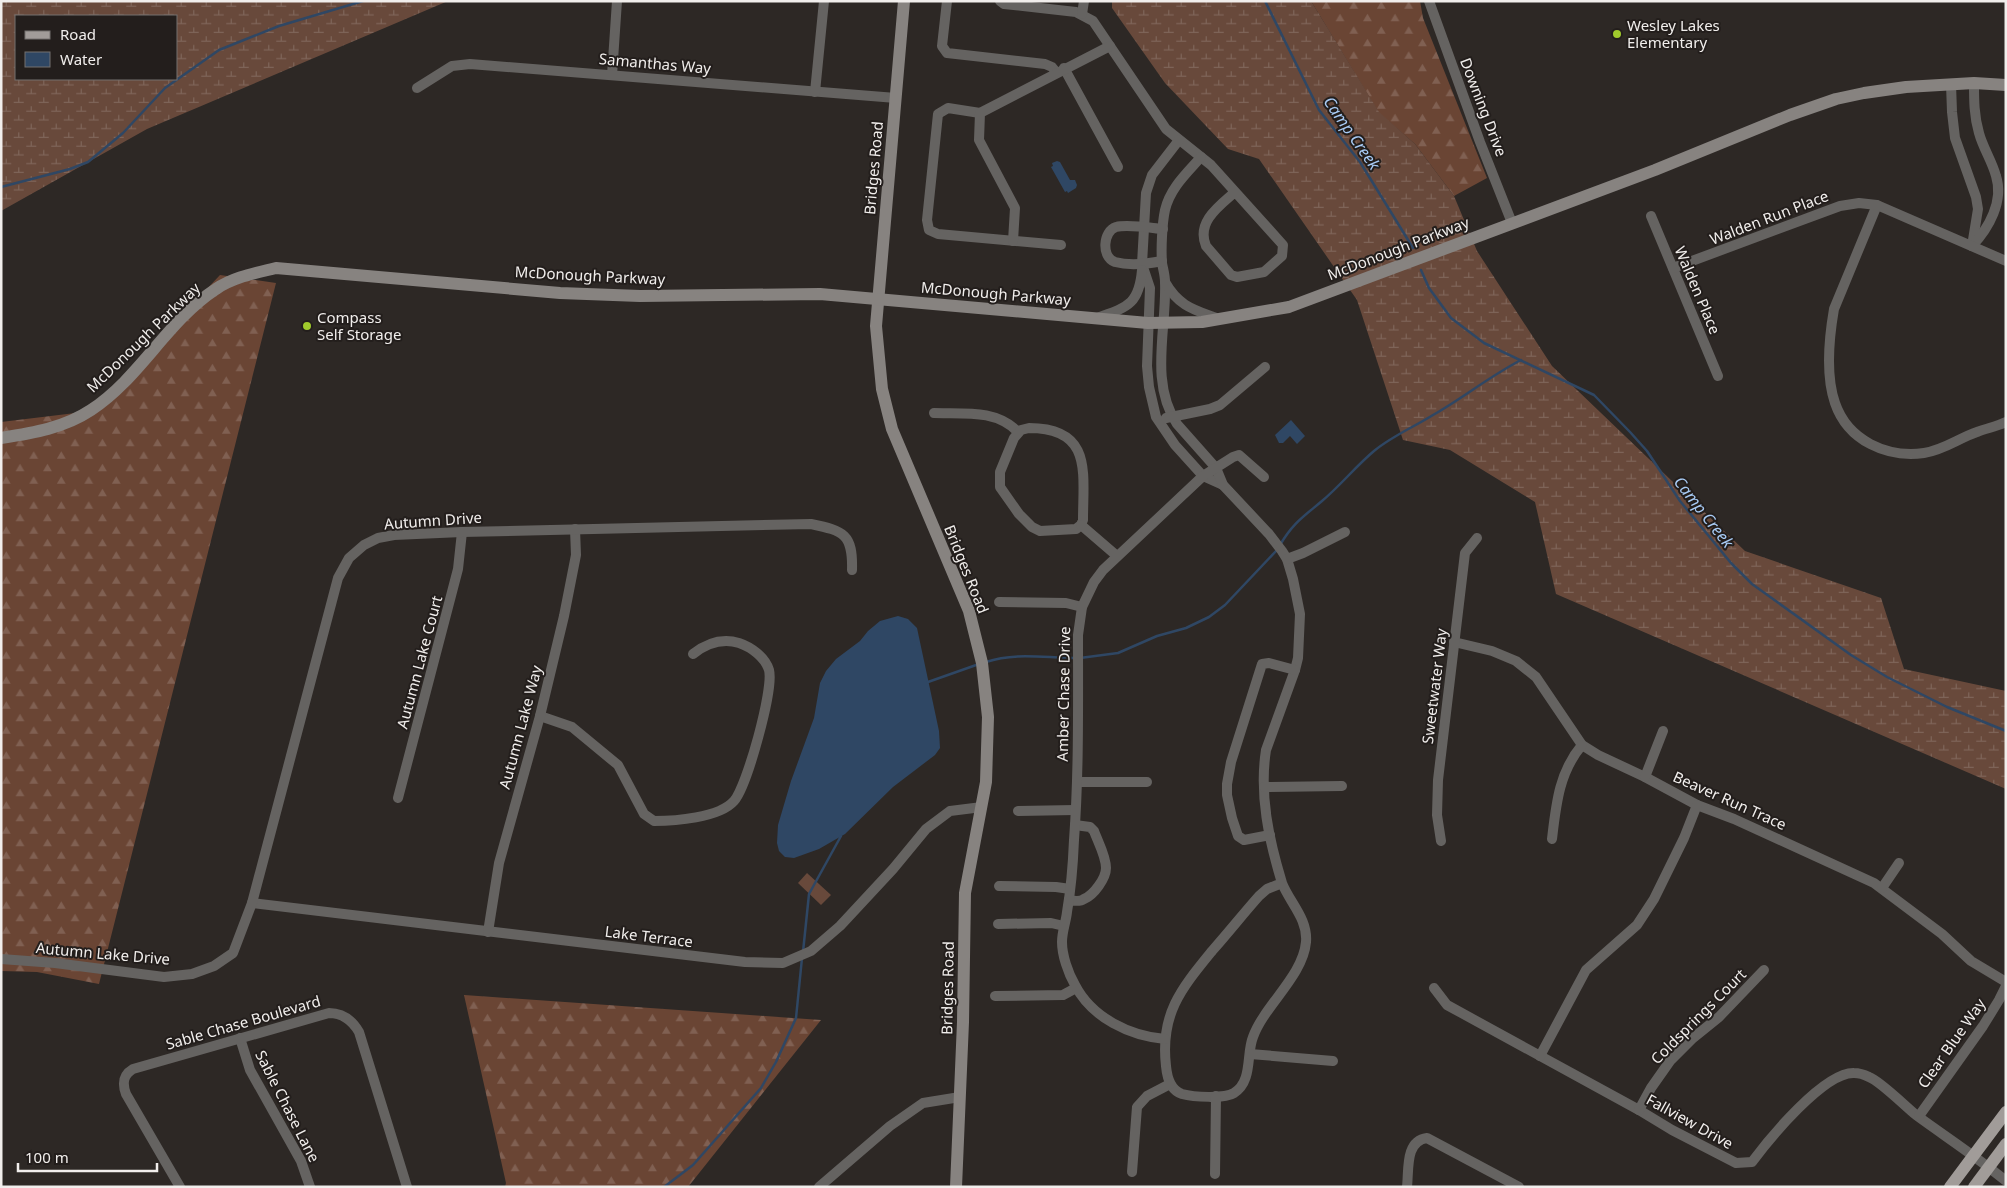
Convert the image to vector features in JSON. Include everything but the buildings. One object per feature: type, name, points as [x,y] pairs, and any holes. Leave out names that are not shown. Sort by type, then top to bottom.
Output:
[{"type":"main road","points":[[1950,1187],[2006,1112]]},
{"type":"main road","points":[[1974,1187],[2006,1144]]},
{"type":"street","points":[[612,75],[617,1]]},
{"type":"street","points":[[815,92],[824,1]]},
{"type":"street","name":"Bridges Road","points":[[904,1],[876,326],[879,364],[882,389],[892,428],[969,611],[982,663],[988,717],[986,782],[965,893],[956,1187]]},
{"type":"street","points":[[947,1],[942,46],[946,53],[1045,64],[1060,70],[1118,167]]},
{"type":"street","points":[[1000,1],[1004,4],[1028,4],[1070,11],[1082,14],[1092,21],[1163,126],[1218,172],[1280,242],[1284,249],[1281,257],[1268,270],[1262,273],[1242,277],[1231,275],[1206,246],[1204,241],[1208,216],[1234,192]]},
{"type":"street","points":[[1082,14],[1084,1]]},
{"type":"street","name":"Downing Drive","points":[[1429,1],[1480,142],[1512,223]]},
{"type":"street","points":[[1061,245],[935,234],[929,230],[927,223],[938,114],[948,108],[980,113],[1060,70],[1110,46]]},
{"type":"street","name":"Samanthas Way","points":[[417,88],[452,66],[470,64],[896,98]]},
{"type":"street","points":[[1972,246],[1982,236],[1990,220],[1997,201],[1998,183],[1975,119],[1974,83]]},
{"type":"street","points":[[1951,84],[1953,132],[1976,197],[1978,216],[1973,232],[1972,246]]},
{"type":"street","name":"McDonough Parkway","points":[[1,438],[52,429],[91,410],[123,382],[197,303],[218,288],[246,275],[276,268],[560,293],[640,296],[820,294],[1148,323],[1220,320],[1289,306],[1836,99],[1881,90],[1951,84],[2006,85]]},
{"type":"street","points":[[980,113],[979,140],[1014,208],[1013,241]]},
{"type":"street","points":[[1096,318],[1124,309],[1133,301],[1139,289],[1147,186],[1152,175],[1179,140]]},
{"type":"street","points":[[1201,157],[1169,196],[1165,210],[1162,261],[1165,282],[1162,379],[1172,416],[1183,432],[1216,468],[1223,485],[1269,534],[1287,559],[1293,579],[1300,614],[1299,651],[1296,670],[1266,750],[1264,787],[1265,808],[1270,835],[1282,883],[1304,922],[1306,934],[1305,947],[1296,969],[1253,1035],[1246,1076],[1242,1085],[1234,1093],[1216,1096],[1181,1094],[1170,1084],[1166,1071],[1165,1039],[1172,1009],[1184,985],[1259,896],[1267,889],[1282,883]]},
{"type":"street","name":"Walden Run Place","points":[[1673,268],[1840,206],[1859,203],[1878,205],[2006,261]]},
{"type":"street","points":[[1878,205],[1834,309],[1829,348],[1830,377],[1834,401],[1842,418],[1858,436],[1871,444],[1887,451],[1908,454],[1938,450],[1978,431],[2006,422]]},
{"type":"street","name":"Walden Place","points":[[1651,216],[1718,376]]},
{"type":"street","points":[[1978,216],[1990,220]]},
{"type":"street","points":[[1162,261],[1142,264],[1112,260],[1107,253],[1106,244],[1109,232],[1116,227],[1163,229]]},
{"type":"street","points":[[1142,264],[1150,288],[1148,378],[1153,410],[1158,421],[1175,444],[1203,476],[1223,485]]},
{"type":"street","points":[[1165,282],[1181,303],[1220,320]]},
{"type":"street","points":[[1158,421],[1220,405],[1265,367]]},
{"type":"street","points":[[934,413],[990,416],[1008,423],[1018,432]]},
{"type":"street","points":[[1025,428],[1048,429],[1063,435],[1074,445],[1084,468],[1081,525],[1073,530],[1037,530],[1027,523],[1003,491],[999,481],[1000,472],[1018,432],[1025,428]]},
{"type":"street","name":"Amber Chase Drive","points":[[1165,1039],[1144,1037],[1105,1019],[1076,988],[1063,952],[1062,940],[1069,900],[1075,825],[1078,636],[1082,607],[1094,582],[1117,556],[1203,476],[1225,464],[1233,457],[1240,455],[1264,477]]},
{"type":"street","name":"Autumn Drive","points":[[252,903],[338,578],[349,558],[364,545],[378,538],[394,535],[811,524],[837,529],[847,537],[852,548],[852,570]]},
{"type":"street","points":[[1081,525],[1117,556]]},
{"type":"street","name":"Autumn Lake Way","points":[[488,932],[500,863],[540,716],[576,555],[575,529]]},
{"type":"street","name":"Autumn Lake Court","points":[[398,798],[458,569],[462,532]]},
{"type":"street","points":[[1287,559],[1345,532]]},
{"type":"street","name":"Sweetwater Way","points":[[1442,841],[1437,815],[1438,780],[1464,553],[1477,538]]},
{"type":"street","name":"Amber Chase Drive","points":[[999,602],[1066,603],[1082,607]]},
{"type":"street","points":[[540,716],[572,727],[618,765],[644,814],[654,821],[695,817],[720,810],[733,802],[746,778],[770,683],[768,670],[760,656],[747,646],[729,640],[703,646],[693,654]]},
{"type":"street","name":"Beaver Run Trace","points":[[1454,642],[1492,651],[1516,661],[1530,671],[1582,745],[1598,755],[1645,777],[1697,805],[1832,862],[1882,888],[1942,934],[1971,961],[2006,984]]},
{"type":"street","points":[[1270,835],[1244,840],[1238,836],[1227,795],[1228,774],[1262,664],[1269,663],[1296,670]]},
{"type":"street","points":[[1645,777],[1663,731]]},
{"type":"street","points":[[1552,839],[1558,796],[1564,776],[1571,758],[1582,745]]},
{"type":"street","name":"Amber Chase Drive","points":[[1077,782],[1147,782]]},
{"type":"street","points":[[1264,787],[1342,786]]},
{"type":"street","points":[[1540,1056],[1586,970],[1636,925],[1654,898],[1680,847],[1697,805]]},
{"type":"street","name":"Lake Terrace","points":[[252,903],[745,962],[783,963],[811,951],[840,926],[893,869],[926,829],[950,811],[982,807]]},
{"type":"street","points":[[1018,811],[1075,810]]},
{"type":"street","points":[[1069,900],[1083,900],[1089,896],[1100,884],[1106,870],[1094,831],[1090,827],[1075,825]]},
{"type":"street","points":[[1882,888],[1900,863]]},
{"type":"street","points":[[999,886],[1070,889]]},
{"type":"street","name":"Autumn Lake Drive","points":[[1,959],[55,963],[164,977],[192,974],[214,966],[233,954],[252,903]]},
{"type":"street","points":[[998,924],[1051,923],[1064,926]]},
{"type":"street","name":"Coldsprings Court","points":[[1639,1110],[1650,1088],[1670,1061],[1719,1016],[1764,970]]},
{"type":"street","name":"Clear Blue Way","points":[[1918,1116],[1983,1026],[2000,1000],[2006,984]]},
{"type":"street","points":[[995,996],[1063,995],[1076,988]]},
{"type":"street","name":"Fallview Drive","points":[[1434,988],[1447,1005],[1672,1130],[1736,1163],[1752,1162],[1768,1141],[1823,1086],[1840,1076],[1853,1073],[1869,1077],[1918,1116],[2006,1180]]},
{"type":"street","name":"Sable Chase Boulevard","points":[[180,1187],[126,1094],[123,1083],[125,1077],[133,1068],[329,1013],[342,1015],[359,1032],[407,1187]]},
{"type":"street","name":"Sable Chase Lane","points":[[240,1038],[250,1070],[301,1160],[310,1187]]},
{"type":"street","points":[[1250,1054],[1333,1061]]},
{"type":"street","points":[[1132,1172],[1137,1107],[1147,1096],[1170,1084]]},
{"type":"street","points":[[1215,1174],[1216,1096]]},
{"type":"street","points":[[819,1187],[890,1126],[923,1104],[960,1097]]},
{"type":"street","points":[[1407,1187],[1411,1149],[1420,1139],[1427,1138],[1519,1187]]},
{"type":"green space","points":[[1,1],[448,1],[147,129],[1,211]]},
{"type":"green space","points":[[1112,1],[1311,1],[1379,112],[1415,144],[1454,196],[1477,251],[1552,366],[1745,551],[1881,598],[1904,669],[2006,691],[2006,789],[1556,594],[1535,502],[1450,450],[1403,440],[1357,300],[1259,159],[1228,149],[1165,83],[1112,8]]},
{"type":"green space","points":[[1311,1],[1420,1],[1423,18],[1487,178],[1454,196],[1415,144],[1379,113]]},
{"type":"green space","points":[[220,275],[276,283],[99,984],[37,972],[1,971],[1,422],[92,411]]},
{"type":"green space","points":[[807,873],[831,895],[821,905],[798,883]]},
{"type":"green space","points":[[464,995],[821,1020],[688,1187],[505,1187],[506,1183]]},
{"type":"water","points":[[1060,162],[1070,180],[1075,180],[1077,185],[1076,188],[1068,193],[1067,191],[1065,192],[1051,167],[1053,166],[1052,163]]},
{"type":"water","points":[[1291,420],[1305,436],[1297,444],[1290,436],[1283,443],[1279,443],[1275,435]]},
{"type":"water","points":[[898,616],[908,619],[917,628],[939,731],[940,748],[935,755],[893,787],[845,834],[819,849],[794,858],[785,857],[779,851],[777,843],[778,825],[791,781],[814,718],[820,683],[826,671],[836,659],[860,641],[868,631],[880,621]]},
{"type":"waterway","points":[[178,79],[219,50],[279,26],[363,1]]},
{"type":"waterway","name":"Camp Creek","points":[[1265,1],[1319,110],[1360,162],[1413,248]]},
{"type":"waterway","points":[[1,187],[70,169],[88,162],[123,133],[165,88],[176,80]]},
{"type":"waterway","name":"Camp Creek","points":[[1421,270],[1429,288],[1451,318],[1484,343],[1594,395],[1647,451],[1680,501],[1731,563],[1752,584],[1851,655],[1887,677],[1947,707],[2006,731]]},
{"type":"waterway","points":[[1280,545],[1289,531],[1299,521],[1381,446],[1521,360]]},
{"type":"waterway","points":[[1080,658],[1118,653],[1157,636],[1186,628],[1209,617],[1225,605],[1277,550]]},
{"type":"waterway","points":[[986,662],[1019,656],[1075,658]]},
{"type":"waterway","points":[[928,682],[979,664]]},
{"type":"waterway","points":[[803,952],[809,894],[841,836]]},
{"type":"waterway","points":[[664,1187],[693,1165],[761,1088],[776,1062],[796,1018],[802,958]]},
{"type":"place","name":"Wesley Lakes Elementary","points":[[1617,34]]},
{"type":"place","name":"Compass Self Storage","points":[[307,326]]}]
